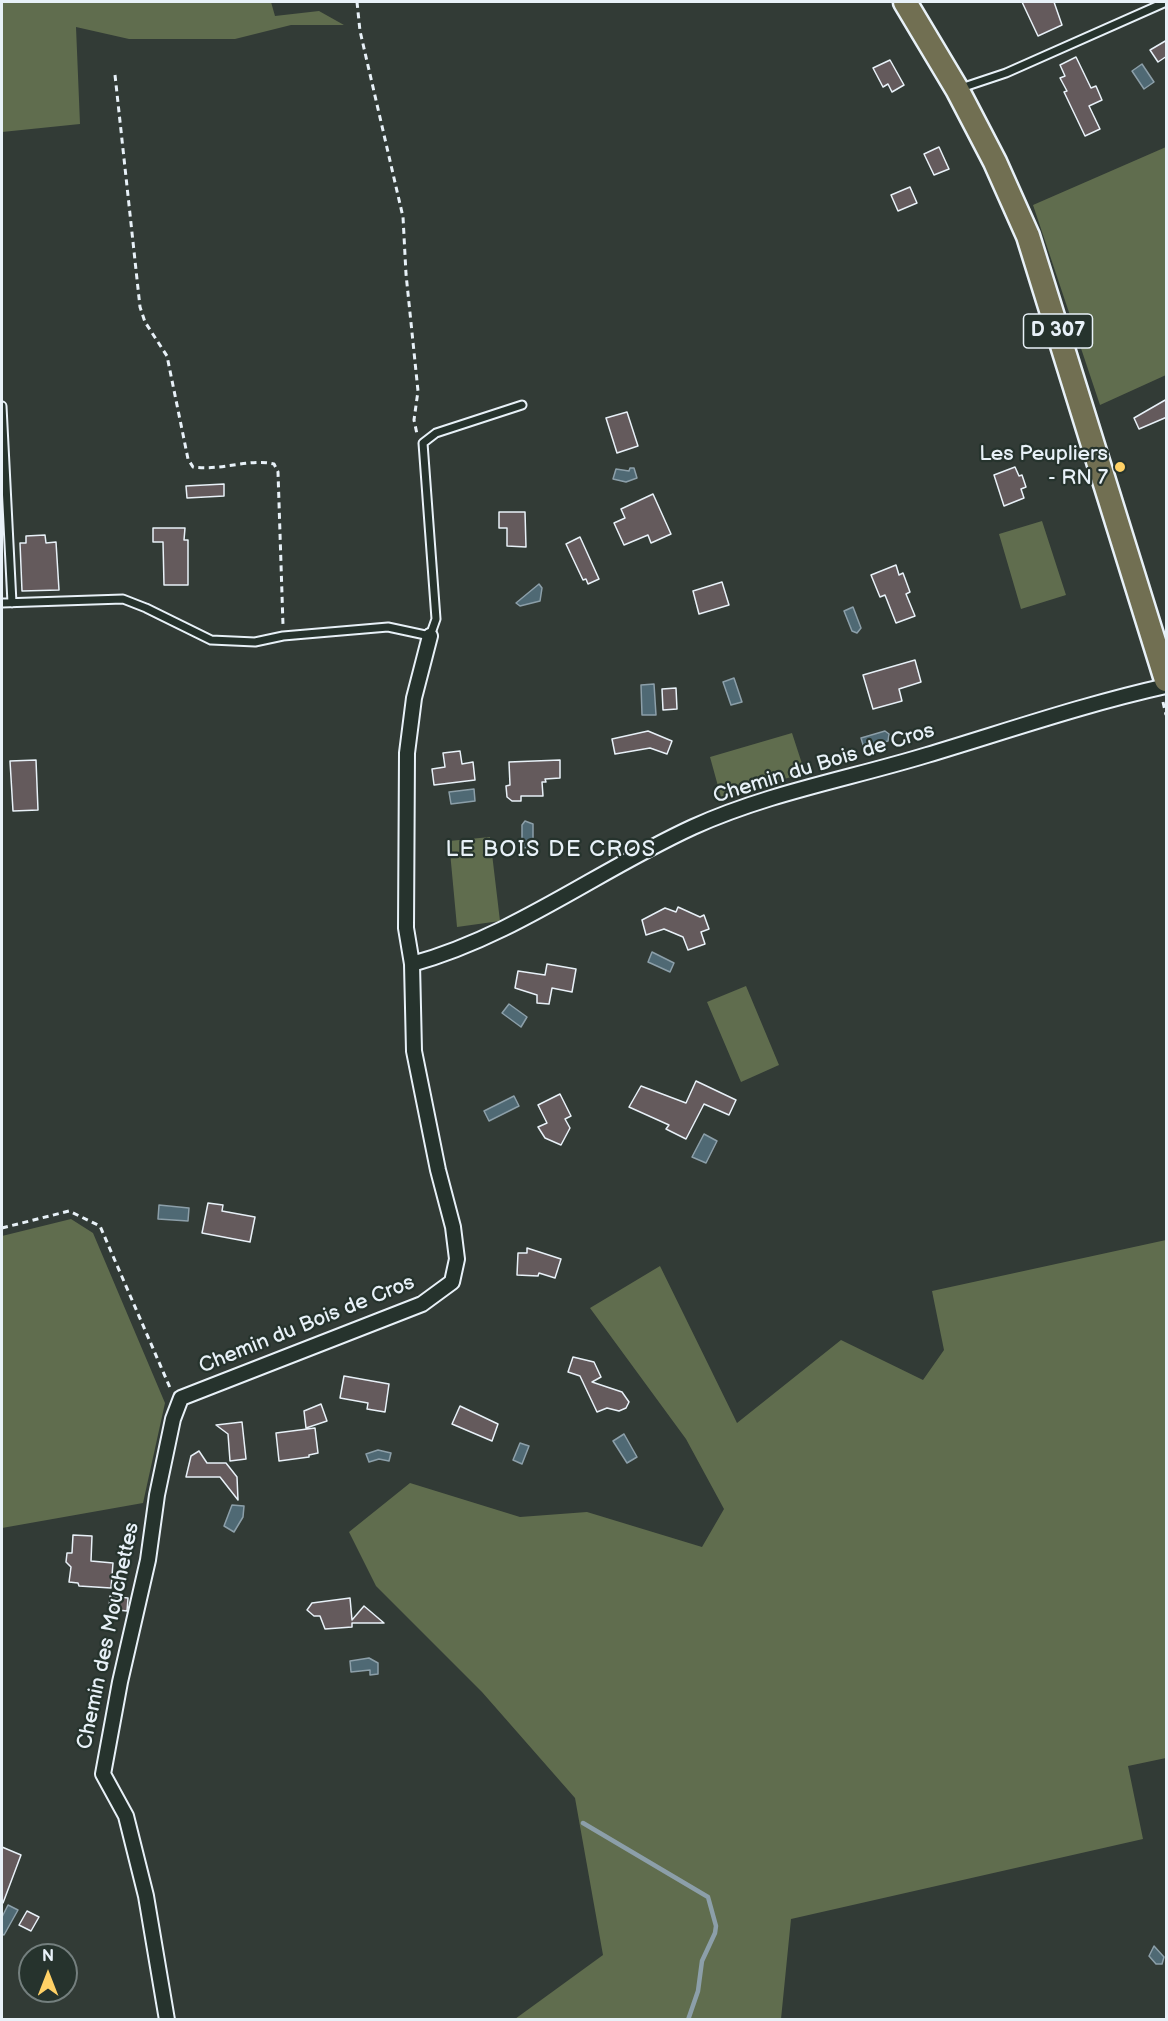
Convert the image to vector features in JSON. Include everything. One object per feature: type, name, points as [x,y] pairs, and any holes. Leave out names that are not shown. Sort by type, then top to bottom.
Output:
[{"type":"main road","name":"D 307","points":[[905,2],[952,91],[1004,180],[1028,236],[1167,680]]},
{"type":"street","name":"Chemin du Bois de Cros","points":[[181,1398],[422,1304],[452,1282],[457,1259],[453,1227],[438,1170],[414,1051],[412,964],[406,928],[406,764],[414,698],[430,636]]},
{"type":"street","name":"Chemin du Bois de Cros","points":[[412,964],[453,953],[502,931],[692,828],[749,806],[792,791],[926,755],[1047,717],[1167,686]]},
{"type":"street","name":"Chemin des Mouchettes","points":[[167,2019],[146,1896],[126,1816],[103,1774],[120,1682],[148,1560],[170,1429],[181,1398]]},
{"type":"lane","points":[[952,91],[1006,73],[1167,3]]},
{"type":"lane","points":[[423,443],[436,433],[522,405]]},
{"type":"lane","points":[[2,406],[12,603]]},
{"type":"lane","name":"Chemin du Bois de Cros","points":[[423,443],[436,619],[430,636]]},
{"type":"lane","points":[[2,603],[123,599],[211,640],[255,642],[284,636],[388,627],[430,636]]},
{"type":"path","points":[[357,2],[360,31],[403,217],[406,274],[418,391],[415,431],[423,443]]},
{"type":"path","points":[[115,75],[140,307],[145,322],[167,356],[188,459],[193,466],[211,470],[263,461],[274,464],[278,472],[284,636]]},
{"type":"path","name":"Chemin du Bois de Cros","points":[[2,1228],[69,1211],[100,1226],[169,1389],[181,1398]]},
{"type":"green space","points":[[2,2],[271,2],[275,16],[319,11],[344,25],[291,25],[235,39],[129,39],[76,27],[80,124],[2,132]]},
{"type":"green space","points":[[1166,147],[1166,375],[1100,405],[1033,205]]},
{"type":"green space","points":[[1042,521],[1066,595],[1021,609],[999,534]]},
{"type":"green space","points":[[792,733],[805,773],[721,797],[710,757]]},
{"type":"green space","points":[[490,837],[500,921],[457,927],[449,841]]},
{"type":"green space","points":[[746,986],[779,1065],[741,1082],[707,1002]]},
{"type":"green space","points":[[71,1219],[93,1233],[165,1403],[143,1503],[2,1528],[2,1236]]},
{"type":"green space","points":[[1166,1240],[1166,1758],[1128,1766],[1143,1839],[791,1919],[781,2019],[515,2019],[603,1955],[575,1798],[482,1692],[376,1586],[349,1532],[410,1483],[520,1517],[587,1512],[702,1547],[724,1509],[686,1439],[590,1308],[660,1266],[737,1423],[841,1340],[923,1380],[944,1350],[932,1291]]},
{"type":"water","points":[[1142,64],[1154,82],[1144,89],[1132,71]]},
{"type":"water","points":[[630,468],[634,468],[637,478],[626,482],[613,479],[616,469],[629,471]]},
{"type":"water","points":[[539,584],[542,588],[540,601],[520,606],[516,603]]},
{"type":"water","points":[[853,607],[861,628],[857,633],[852,631],[844,611]]},
{"type":"water","points":[[734,678],[742,702],[731,705],[723,682]]},
{"type":"water","points":[[654,684],[656,715],[642,715],[641,685]]},
{"type":"water","points":[[885,731],[889,734],[888,741],[864,748],[861,738]]},
{"type":"water","points":[[474,789],[475,801],[451,804],[449,792]]},
{"type":"water","points":[[525,821],[533,824],[533,847],[522,848],[522,825]]},
{"type":"water","points":[[652,952],[674,963],[670,972],[648,962]]},
{"type":"water","points":[[509,1004],[527,1017],[521,1027],[502,1013]]},
{"type":"water","points":[[514,1096],[519,1106],[489,1121],[484,1111]]},
{"type":"water","points":[[704,1134],[717,1141],[706,1163],[692,1157]]},
{"type":"water","points":[[159,1205],[189,1208],[188,1221],[158,1219]]},
{"type":"water","points":[[624,1434],[637,1457],[627,1463],[613,1441]]},
{"type":"water","points":[[520,1443],[529,1446],[522,1464],[513,1460]]},
{"type":"water","points":[[378,1450],[391,1453],[389,1461],[379,1459],[369,1462],[366,1454]]},
{"type":"water","points":[[232,1505],[244,1506],[243,1517],[234,1532],[224,1526]]},
{"type":"water","points":[[369,1658],[378,1663],[378,1674],[370,1675],[370,1670],[351,1672],[350,1661]]},
{"type":"water","points":[[8,1905],[18,1910],[4,1935],[2,1934],[2,1917]]},
{"type":"water","points":[[1154,1946],[1164,1957],[1162,1964],[1156,1964],[1149,1956]]},
{"type":"building","points":[[1022,2],[1054,2],[1062,25],[1038,36]]},
{"type":"building","points":[[1167,40],[1167,56],[1158,62],[1150,50]]},
{"type":"building","points":[[1076,57],[1091,88],[1096,86],[1102,100],[1089,106],[1100,129],[1085,136],[1064,92],[1067,91],[1060,78],[1065,76],[1060,65]]},
{"type":"building","points":[[890,60],[904,85],[892,92],[888,84],[883,87],[873,68]]},
{"type":"building","points":[[939,147],[949,169],[934,175],[924,154]]},
{"type":"building","points":[[910,187],[917,203],[898,211],[891,195]]},
{"type":"building","points":[[1167,399],[1167,417],[1139,429],[1134,418]]},
{"type":"building","points":[[627,412],[638,446],[617,453],[606,418]]},
{"type":"building","points":[[1015,467],[1019,476],[1022,475],[1026,487],[1021,489],[1024,498],[1004,506],[994,475]]},
{"type":"building","points":[[224,484],[224,496],[187,498],[186,486]]},
{"type":"building","points":[[653,494],[671,534],[651,543],[648,535],[624,545],[614,523],[625,518],[621,509]]},
{"type":"building","points":[[499,512],[525,512],[526,547],[507,546],[507,528],[499,528]]},
{"type":"building","points":[[153,528],[185,528],[184,540],[188,540],[188,585],[164,585],[163,542],[153,542]]},
{"type":"building","points":[[45,535],[46,543],[56,542],[59,590],[22,591],[20,543],[26,543],[26,536]]},
{"type":"building","points":[[580,537],[599,579],[588,584],[586,579],[583,580],[566,544]]},
{"type":"building","points":[[896,565],[899,575],[903,573],[910,592],[906,594],[915,616],[896,623],[885,595],[880,597],[871,575]]},
{"type":"building","points":[[722,582],[729,605],[699,614],[693,591]]},
{"type":"building","points":[[915,660],[921,682],[899,689],[902,701],[873,709],[863,675]]},
{"type":"building","points":[[676,688],[677,709],[663,710],[662,689]]},
{"type":"building","points":[[648,731],[672,741],[667,754],[650,748],[615,754],[612,739]]},
{"type":"building","points":[[460,751],[462,764],[473,762],[475,780],[434,785],[432,769],[445,767],[443,753]]},
{"type":"building","points":[[36,760],[38,810],[13,811],[10,761]]},
{"type":"building","points":[[560,760],[560,778],[545,779],[546,782],[542,782],[543,796],[521,796],[521,801],[512,801],[507,797],[506,786],[510,785],[509,762]]},
{"type":"building","points":[[678,907],[700,917],[704,915],[709,929],[701,932],[705,944],[688,950],[683,937],[664,929],[646,935],[642,920],[665,908],[676,912]]},
{"type":"building","points":[[547,964],[576,969],[572,992],[552,988],[549,1004],[537,1003],[537,995],[515,988],[518,971],[545,975]]},
{"type":"building","points":[[696,1081],[736,1100],[729,1115],[704,1104],[686,1139],[666,1129],[669,1125],[629,1107],[641,1086],[686,1103]]},
{"type":"building","points":[[560,1094],[571,1116],[565,1119],[570,1128],[561,1145],[545,1138],[538,1127],[547,1123],[538,1105]]},
{"type":"building","points":[[208,1203],[223,1205],[222,1211],[255,1217],[250,1242],[202,1233]]},
{"type":"building","points":[[527,1248],[561,1259],[555,1278],[539,1273],[538,1276],[517,1275],[518,1253],[527,1253]]},
{"type":"building","points":[[573,1357],[594,1362],[601,1377],[592,1382],[622,1392],[629,1402],[626,1408],[619,1411],[607,1408],[597,1412],[580,1376],[568,1372]]},
{"type":"building","points":[[344,1376],[389,1384],[385,1412],[367,1409],[368,1403],[340,1398]]},
{"type":"building","points":[[321,1404],[327,1421],[306,1428],[304,1411]]},
{"type":"building","points":[[460,1406],[498,1424],[492,1441],[452,1424]]},
{"type":"building","points":[[242,1422],[246,1459],[230,1461],[228,1434],[216,1425]]},
{"type":"building","points":[[315,1428],[318,1453],[309,1455],[309,1457],[279,1461],[276,1433]]},
{"type":"building","points":[[199,1451],[207,1463],[226,1463],[237,1477],[238,1500],[220,1477],[186,1477],[191,1456]]},
{"type":"building","points":[[73,1535],[92,1536],[91,1561],[113,1563],[111,1588],[79,1586],[78,1583],[69,1582],[71,1567],[66,1562],[67,1553],[72,1553]]},
{"type":"building","points":[[110,1596],[128,1598],[127,1611],[109,1609]]},
{"type":"building","points":[[350,1598],[352,1620],[364,1606],[384,1623],[352,1623],[352,1627],[325,1629],[320,1616],[314,1616],[307,1610],[312,1603]]},
{"type":"building","points":[[2,1847],[21,1855],[3,1903],[2,1903]]},
{"type":"building","points":[[27,1911],[39,1917],[31,1931],[19,1925]]},
{"type":"waterway","points":[[583,1823],[708,1897],[716,1926],[715,1933],[702,1961],[698,1991],[688,2020]]},
{"type":"place","name":"Les Peupliers - RN 7","points":[[1120,467]]},
{"type":"district","name":"LE BOIS DE CROS","points":[[551,850]]}]
